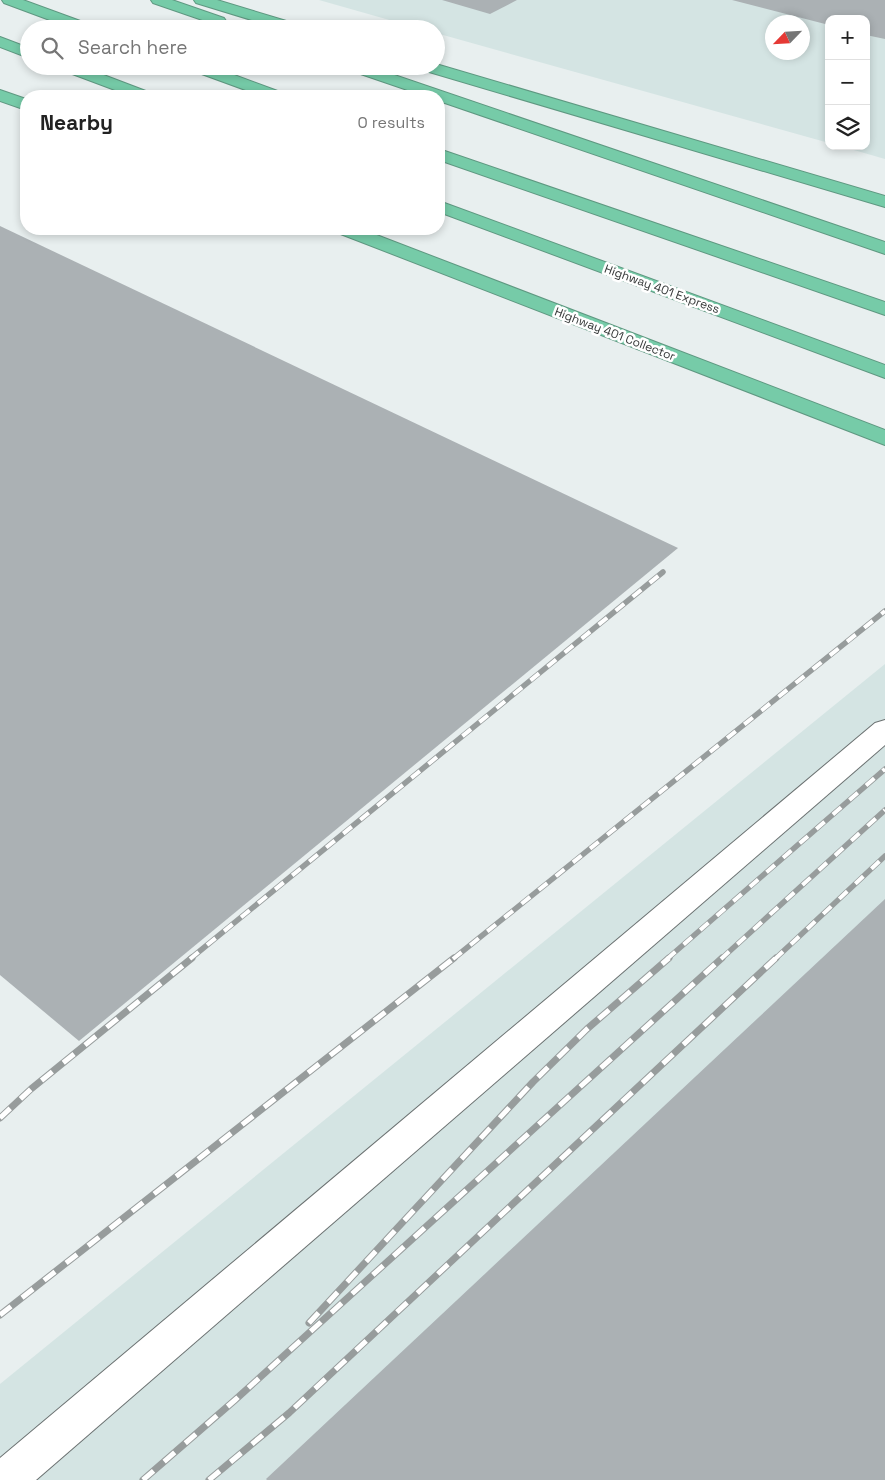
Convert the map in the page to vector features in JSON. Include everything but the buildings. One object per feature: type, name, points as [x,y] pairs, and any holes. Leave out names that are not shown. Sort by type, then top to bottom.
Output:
[{"type":"highway","points":[[9,0],[64,20]]},
{"type":"highway","points":[[158,0],[216,20]]},
{"type":"highway","points":[[201,0],[268,20]]},
{"type":"highway","points":[[0,42],[20,50]]},
{"type":"highway","points":[[445,72],[885,202]]},
{"type":"highway","points":[[89,75],[128,90]]},
{"type":"highway","points":[[219,75],[260,90]]},
{"type":"highway","points":[[378,75],[422,90]]},
{"type":"highway","points":[[0,95],[20,103]]},
{"type":"highway","points":[[445,98],[885,248]]},
{"type":"highway","points":[[445,156],[885,309]]},
{"type":"highway","name":"Highway 401 Express","points":[[445,208],[885,372]]},
{"type":"highway","name":"Highway 401 Collector","points":[[360,235],[885,438]]},
{"type":"lane","points":[[5,1480],[885,730]]},
{"type":"shaded area","points":[[319,0],[885,0],[885,159],[854,150],[870,150],[870,15],[825,15],[825,142],[445,36],[445,20],[389,20]]},
{"type":"shaded area","points":[[885,664],[885,1480],[0,1480],[0,1384]]},
{"type":"railway","points":[[190,959],[663,572]]},
{"type":"railway","points":[[453,959],[885,611]]},
{"type":"railway","points":[[667,959],[885,769]]},
{"type":"railway","points":[[721,959],[885,810]]},
{"type":"railway","points":[[775,959],[885,856]]},
{"type":"railway","points":[[0,1118],[31,1089],[192,958]]},
{"type":"railway","points":[[0,1315],[454,958]]},
{"type":"railway","points":[[309,1323],[533,1082],[587,1029],[669,958]]},
{"type":"railway","points":[[143,1480],[235,1400],[722,958]]},
{"type":"railway","points":[[209,1480],[289,1413],[776,958]]}]
